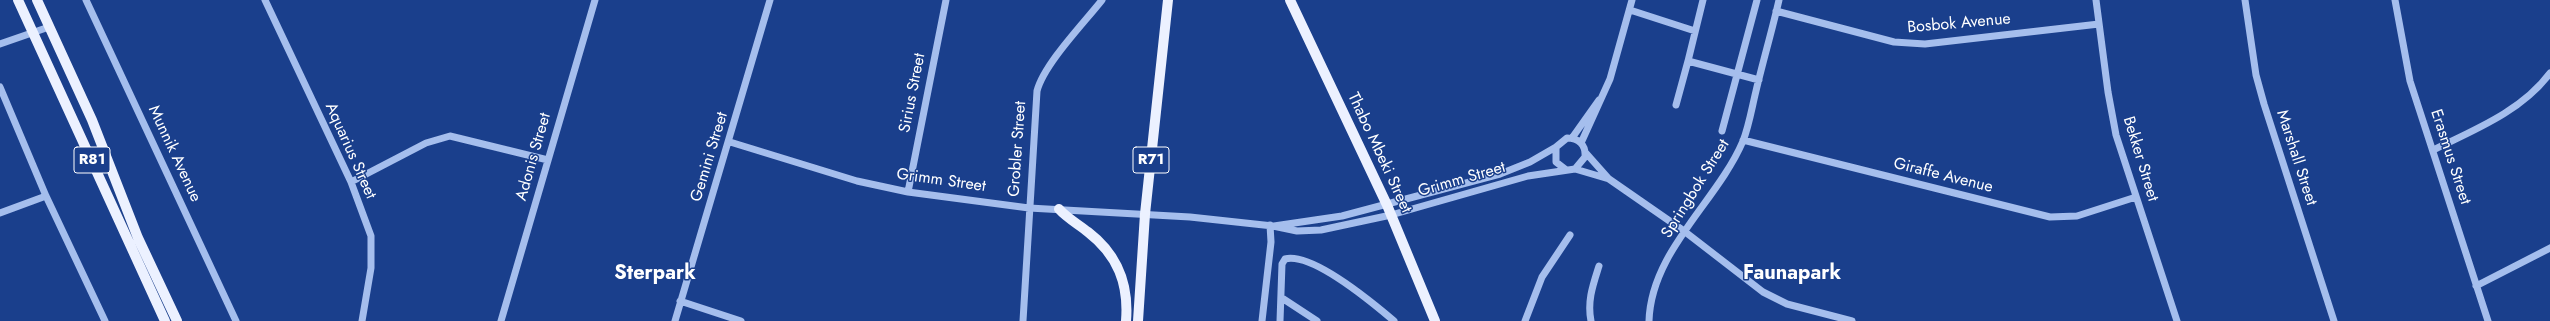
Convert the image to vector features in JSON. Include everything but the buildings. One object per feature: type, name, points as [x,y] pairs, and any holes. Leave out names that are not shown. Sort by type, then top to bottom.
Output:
[{"type":"main road","name":"R81","points":[[18,0],[165,321]]},
{"type":"main road","name":"R81","points":[[37,0],[92,120],[138,238],[177,321]]},
{"type":"main road","name":"R71","points":[[1138,321],[1145,214],[1168,0]]},
{"type":"main road","name":"Thabo Mbeki Street","points":[[1290,0],[1387,205],[1435,321]]},
{"type":"main road","points":[[1059,209],[1100,241],[1115,261],[1126,294],[1126,321]]},
{"type":"street","name":"Munnik Avenue","points":[[86,0],[236,321]]},
{"type":"street","name":"Aquarius Street","points":[[265,0],[351,182],[371,236],[371,268],[362,321]]},
{"type":"street","name":"Adonis Street","points":[[501,321],[595,0]]},
{"type":"street","name":"Gemini Street","points":[[675,321],[730,142],[770,0]]},
{"type":"street","name":"Sirius Street","points":[[908,192],[946,0]]},
{"type":"street","name":"Grobler Street","points":[[1023,321],[1029,208],[1039,84],[1102,0]]},
{"type":"street","points":[[1581,143],[1603,95],[1617,59],[1632,0]]},
{"type":"street","points":[[1676,105],[1703,0]]},
{"type":"street","points":[[1722,131],[1757,0]]},
{"type":"street","name":"Springbok Street","points":[[1649,321],[1656,282],[1684,231],[1730,168],[1743,140],[1779,0]]},
{"type":"street","name":"Bekker Street","points":[[2096,0],[2111,114],[2136,197],[2177,321]]},
{"type":"street","name":"Marshall Street","points":[[2245,0],[2256,75],[2264,104],[2334,321]]},
{"type":"street","name":"Erasmus Street","points":[[2395,0],[2410,80],[2488,321]]},
{"type":"street","points":[[1630,10],[1695,31]]},
{"type":"street","name":"Bosbok Avenue","points":[[1776,11],[1894,42],[1925,44],[2099,24]]},
{"type":"street","points":[[0,44],[34,34],[49,27]]},
{"type":"street","points":[[1688,61],[1759,80]]},
{"type":"street","points":[[2432,150],[2489,122],[2526,99],[2550,73]]},
{"type":"street","points":[[0,87],[46,196],[106,321]]},
{"type":"street","points":[[1572,138],[1603,95]]},
{"type":"street","points":[[351,182],[426,143],[450,136],[548,160]]},
{"type":"street","points":[[1609,179],[1575,169],[1564,169],[1556,162],[1556,147],[1562,140],[1572,138],[1581,143],[1586,152],[1609,179],[1684,231],[1755,287],[1772,298],[1788,304],[1852,321]]},
{"type":"street","name":"Giraffe Avenue","points":[[1743,140],[2050,217],[2077,216],[2136,197]]},
{"type":"street","name":"Grimm Street","points":[[730,142],[857,181],[908,192],[1029,208],[1145,214],[1272,226],[1297,231],[1321,230],[1391,215],[1528,176],[1564,169]]},
{"type":"street","name":"Grimm Street","points":[[1272,226],[1336,217],[1387,205],[1500,174],[1530,162],[1556,147]]},
{"type":"street","points":[[1575,169],[1583,162],[1586,152]]},
{"type":"street","points":[[0,213],[46,196]]},
{"type":"street","points":[[1262,321],[1272,226]]},
{"type":"street","points":[[1525,321],[1542,277],[1570,235]]},
{"type":"street","points":[[2476,286],[2550,248]]},
{"type":"street","points":[[1280,321],[1282,264],[1285,259],[1294,258],[1309,263],[1338,278],[1394,321]]},
{"type":"street","points":[[1591,321],[1589,310],[1590,294],[1599,266]]},
{"type":"street","points":[[1282,298],[1317,321]]},
{"type":"street","points":[[680,301],[741,321]]},
{"type":"district","name":"Sterpark","points":[[655,274]]},
{"type":"district","name":"Faunapark","points":[[1792,274]]}]
